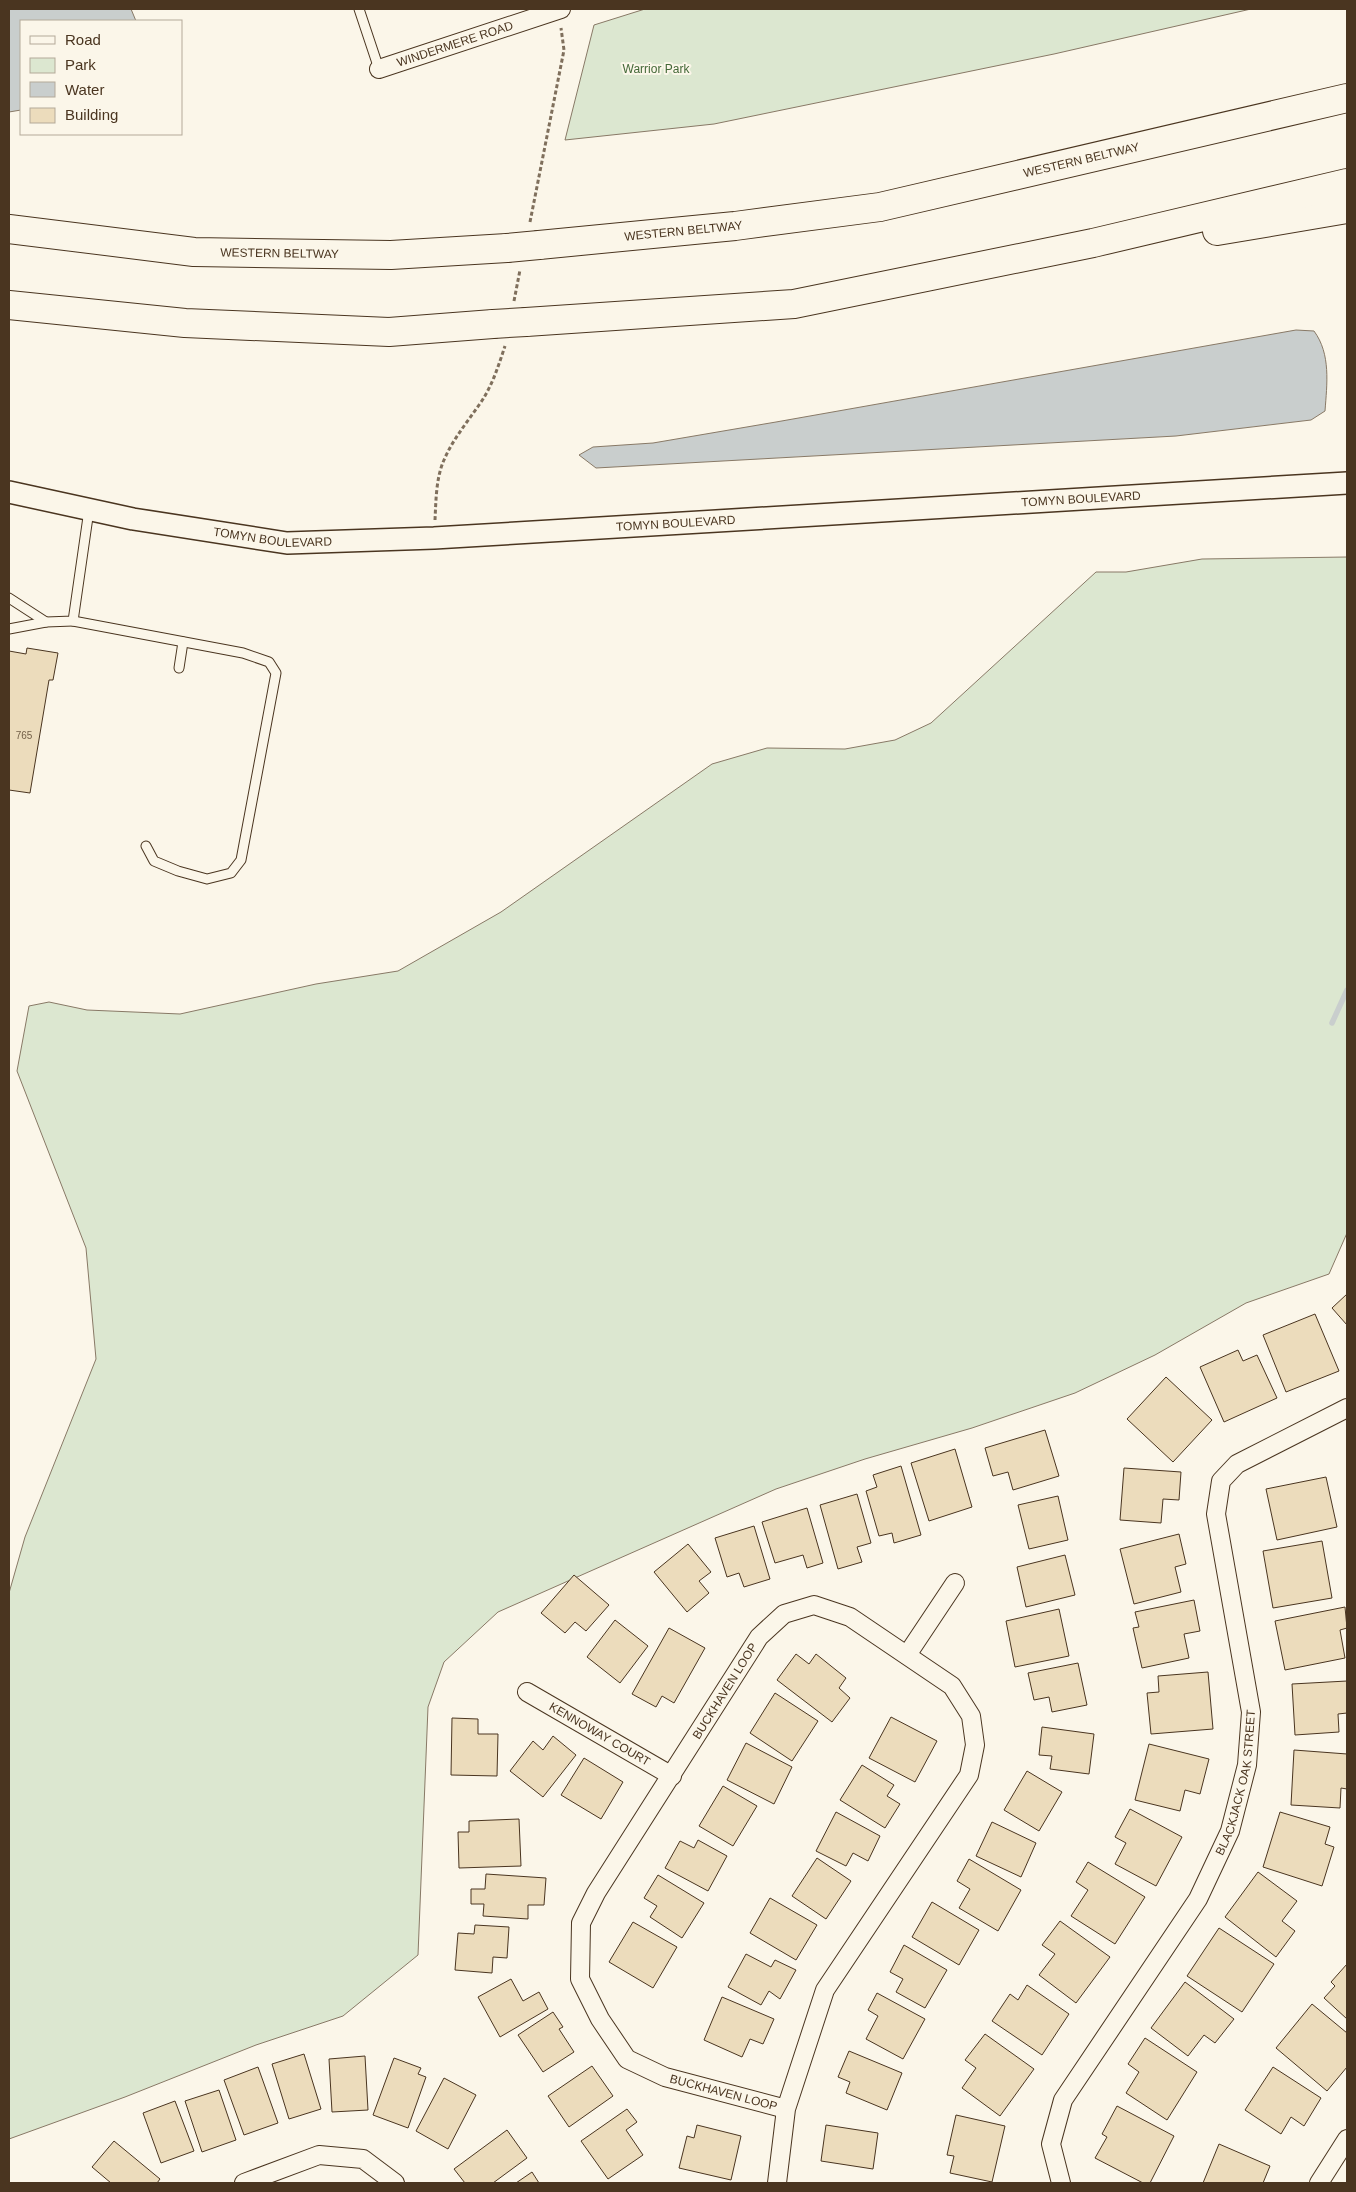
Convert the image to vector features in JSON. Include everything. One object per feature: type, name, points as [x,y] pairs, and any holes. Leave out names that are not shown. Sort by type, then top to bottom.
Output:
[{"type":"highway","name":"WESTERN BELTWAY","points":[[9,229],[194,252],[514,258],[534,238],[735,226],[880,207],[1347,98]]},
{"type":"highway","points":[[794,304],[1093,243],[1347,183]]},
{"type":"highway","points":[[9,305],[186,323],[389,332],[499,334],[520,314],[794,304],[1347,209]]},
{"type":"street","name":"WINDERMERE ROAD","points":[[379,69],[558,10]]},
{"type":"street","name":"TOMYN BOULEVARD","points":[[9,492],[89,510],[287,543],[434,538],[1347,483]]},
{"type":"street","name":"BLACKJACK OAK STREET","points":[[1061,2183],[1051,2144],[1063,2100],[1198,1899],[1230,1831],[1247,1765],[1251,1712],[1216,1514],[1220,1480],[1237,1464],[1347,1408]]},
{"type":"street","points":[[907,1655],[955,1584]]},
{"type":"street","name":"BUCKHAVEN LOOP","points":[[777,2183],[786,2109],[825,1990],[969,1775],[975,1745],[971,1716],[952,1686],[850,1617],[814,1605],[784,1614],[759,1637],[596,1893],[580,1923],[580,1979],[600,2019],[627,2059],[665,2077],[786,2109]]},
{"type":"street","name":"KENNOWAY COURT","points":[[527,1692],[672,1776]]},
{"type":"street","points":[[1319,2183],[1347,2138]]},
{"type":"street","points":[[244,2183],[319,2155],[363,2159],[395,2183]]},
{"type":"lane","points":[[359,9],[379,69]]},
{"type":"lane","points":[[73,621],[89,510]]},
{"type":"lane","points":[[9,598],[46,622]]},
{"type":"lane","points":[[9,629],[46,622],[73,621],[243,653],[269,662],[276,673],[241,860],[231,873],[207,878],[178,871],[154,861],[146,846]]},
{"type":"lane","points":[[179,668],[183,642]]},
{"type":"path","points":[[534,238],[564,50],[564,35],[558,10]]},
{"type":"path","points":[[514,258],[520,314]]},
{"type":"path","points":[[434,538],[436,490],[443,462],[456,435],[480,405],[493,382],[499,334]]},
{"type":"green space","name":"Warrior Park","points":[[645,9],[1251,9],[1054,54],[714,124],[565,140],[594,25]]},
{"type":"green space","points":[[1347,557],[1347,1233],[1329,1274],[1246,1303],[1155,1355],[1075,1393],[972,1428],[865,1459],[776,1489],[498,1612],[444,1662],[428,1707],[418,1955],[343,2016],[256,2045],[125,2097],[9,2139],[9,1593],[25,1537],[96,1359],[86,1248],[17,1071],[29,1006],[49,1002],[87,1010],[180,1014],[316,984],[398,971],[501,912],[712,764],[767,748],[845,749],[895,740],[931,723],[1096,572],[1126,572],[1202,559]]},
{"type":"water","points":[[9,9],[131,9],[136,20],[20,20],[20,110],[9,112]]},
{"type":"water","points":[[1296,330],[1314,331],[1323,349],[1327,369],[1325,411],[1311,420],[1176,436],[596,468],[579,455],[593,447],[653,443]]},
{"type":"building","points":[[27,648],[58,653],[53,680],[49,680],[30,793],[9,790],[9,651],[26,654]]},
{"type":"building","points":[[1347,1294],[1347,1325],[1332,1308]]},
{"type":"building","points":[[1315,1314],[1339,1371],[1286,1392],[1263,1335]]},
{"type":"building","points":[[1238,1350],[1243,1361],[1257,1355],[1277,1398],[1224,1422],[1200,1367]]},
{"type":"building","points":[[1166,1377],[1212,1420],[1173,1462],[1127,1419]]},
{"type":"building","points":[[1045,1430],[1059,1476],[1013,1490],[1008,1472],[993,1476],[985,1448]]},
{"type":"building","points":[[955,1449],[972,1507],[929,1521],[911,1463]]},
{"type":"building","points":[[901,1466],[921,1535],[894,1543],[892,1533],[879,1536],[866,1491],[877,1487],[873,1475]]},
{"type":"building","points":[[1124,1468],[1181,1472],[1179,1500],[1163,1499],[1161,1523],[1120,1520]]},
{"type":"building","points":[[1326,1477],[1337,1527],[1277,1540],[1266,1489]]},
{"type":"building","points":[[857,1494],[871,1543],[857,1547],[862,1562],[838,1569],[820,1505]]},
{"type":"building","points":[[1058,1496],[1068,1540],[1029,1549],[1018,1505]]},
{"type":"building","points":[[807,1508],[823,1563],[807,1568],[803,1555],[775,1563],[762,1522]]},
{"type":"building","points":[[754,1526],[770,1579],[744,1587],[739,1573],[727,1577],[715,1538]]},
{"type":"building","points":[[1179,1534],[1186,1564],[1175,1567],[1181,1592],[1134,1604],[1120,1549]]},
{"type":"building","points":[[1322,1541],[1332,1598],[1273,1608],[1263,1551]]},
{"type":"building","points":[[688,1544],[711,1572],[699,1581],[709,1593],[687,1612],[654,1572]]},
{"type":"building","points":[[1065,1555],[1075,1595],[1026,1607],[1017,1567]]},
{"type":"building","points":[[574,1575],[609,1605],[586,1631],[575,1622],[565,1633],[541,1613]]},
{"type":"building","points":[[1194,1600],[1200,1631],[1184,1634],[1189,1658],[1142,1668],[1133,1628],[1139,1627],[1135,1612]]},
{"type":"building","points":[[1345,1607],[1347,1628],[1340,1630],[1345,1658],[1285,1670],[1275,1621]]},
{"type":"building","points":[[1059,1609],[1069,1656],[1015,1667],[1006,1621]]},
{"type":"building","points":[[615,1620],[648,1646],[620,1683],[587,1657]]},
{"type":"building","points":[[669,1628],[705,1648],[674,1703],[662,1696],[656,1707],[632,1694]]},
{"type":"building","points":[[796,1654],[809,1664],[816,1654],[846,1678],[839,1688],[850,1698],[832,1722],[777,1680]]},
{"type":"building","points":[[1078,1663],[1087,1705],[1052,1712],[1049,1697],[1034,1700],[1028,1673]]},
{"type":"building","points":[[1208,1672],[1213,1729],[1151,1734],[1147,1693],[1159,1692],[1158,1676]]},
{"type":"building","points":[[1347,1681],[1347,1713],[1338,1714],[1339,1732],[1295,1735],[1292,1684]]},
{"type":"building","points":[[775,1693],[818,1721],[792,1761],[750,1733]]},
{"type":"building","points":[[891,1717],[937,1741],[915,1782],[869,1758]]},
{"type":"building","points":[[452,1718],[478,1719],[478,1734],[498,1734],[497,1776],[451,1775]]},
{"type":"building","points":[[1042,1727],[1094,1734],[1089,1774],[1050,1769],[1052,1756],[1039,1755]]},
{"type":"building","points":[[553,1736],[576,1755],[543,1797],[510,1771],[533,1741],[543,1750]]},
{"type":"building","points":[[746,1743],[792,1767],[774,1804],[727,1780]]},
{"type":"building","points":[[1149,1744],[1209,1759],[1200,1794],[1185,1790],[1180,1811],[1135,1800]]},
{"type":"building","points":[[1294,1750],[1347,1754],[1347,1789],[1341,1788],[1340,1808],[1291,1805]]},
{"type":"building","points":[[584,1758],[623,1782],[601,1819],[561,1795]]},
{"type":"building","points":[[862,1765],[894,1785],[887,1796],[900,1804],[885,1828],[840,1800]]},
{"type":"building","points":[[1027,1771],[1062,1792],[1039,1831],[1004,1810]]},
{"type":"building","points":[[723,1786],[757,1806],[733,1846],[699,1826]]},
{"type":"building","points":[[1130,1809],[1182,1837],[1156,1886],[1115,1864],[1126,1843],[1115,1837]]},
{"type":"building","points":[[836,1812],[880,1836],[868,1861],[853,1853],[846,1866],[816,1851]]},
{"type":"building","points":[[1280,1812],[1330,1827],[1325,1844],[1334,1847],[1322,1886],[1263,1867]]},
{"type":"building","points":[[519,1819],[521,1866],[459,1868],[458,1832],[469,1832],[469,1821]]},
{"type":"building","points":[[992,1822],[1036,1843],[1021,1877],[976,1856]]},
{"type":"building","points":[[698,1840],[727,1856],[708,1891],[665,1868],[680,1841],[694,1848]]},
{"type":"building","points":[[817,1858],[851,1881],[826,1919],[792,1896]]},
{"type":"building","points":[[969,1859],[1021,1890],[998,1931],[959,1908],[970,1889],[957,1881]]},
{"type":"building","points":[[1088,1862],[1145,1897],[1115,1944],[1071,1916],[1088,1890],[1076,1882]]},
{"type":"building","points":[[1258,1872],[1297,1901],[1282,1921],[1295,1931],[1276,1957],[1225,1917]]},
{"type":"building","points":[[486,1874],[546,1878],[544,1905],[528,1905],[528,1919],[483,1916],[484,1904],[471,1904],[471,1889],[485,1889]]},
{"type":"building","points":[[658,1875],[704,1903],[682,1938],[650,1917],[657,1906],[644,1898]]},
{"type":"building","points":[[770,1898],[817,1925],[796,1960],[750,1933]]},
{"type":"building","points":[[932,1902],[979,1930],[959,1965],[912,1937]]},
{"type":"building","points":[[1060,1921],[1110,1957],[1076,2003],[1039,1975],[1055,1954],[1042,1945]]},
{"type":"building","points":[[633,1922],[677,1947],[653,1988],[609,1962]]},
{"type":"building","points":[[475,1925],[509,1927],[507,1958],[493,1957],[492,1973],[455,1970],[458,1933],[474,1934]]},
{"type":"building","points":[[1219,1928],[1274,1964],[1242,2012],[1187,1976]]},
{"type":"building","points":[[904,1945],[947,1970],[925,2008],[896,1992],[903,1979],[890,1972]]},
{"type":"building","points":[[746,1954],[771,1967],[775,1960],[796,1970],[780,1999],[769,1991],[761,2005],[728,1987]]},
{"type":"building","points":[[1347,1964],[1347,2019],[1324,1998],[1335,1986],[1331,1982]]},
{"type":"building","points":[[511,1979],[523,2001],[539,1992],[548,2009],[500,2037],[478,1997]]},
{"type":"building","points":[[1185,1982],[1234,2019],[1215,2043],[1204,2035],[1188,2056],[1151,2028]]},
{"type":"building","points":[[1027,1985],[1069,2014],[1042,2055],[992,2021],[1010,1994],[1018,2000]]},
{"type":"building","points":[[877,1993],[925,2019],[903,2059],[866,2039],[878,2016],[868,2010]]},
{"type":"building","points":[[722,1997],[774,2019],[763,2044],[750,2039],[742,2057],[704,2040]]},
{"type":"building","points":[[1312,2004],[1347,2033],[1347,2067],[1327,2091],[1276,2048]]},
{"type":"building","points":[[553,2012],[563,2027],[559,2029],[574,2052],[543,2072],[518,2035]]},
{"type":"building","points":[[985,2034],[1034,2069],[1000,2116],[962,2088],[976,2068],[965,2060]]},
{"type":"building","points":[[1145,2038],[1197,2072],[1167,2120],[1126,2093],[1139,2072],[1128,2064]]},
{"type":"building","points":[[849,2051],[902,2073],[887,2110],[846,2093],[850,2082],[838,2077]]},
{"type":"building","points":[[304,2054],[321,2109],[289,2119],[272,2064]]},
{"type":"building","points":[[365,2056],[368,2110],[332,2112],[329,2059]]},
{"type":"building","points":[[394,2058],[421,2068],[418,2074],[426,2077],[408,2128],[373,2115]]},
{"type":"building","points":[[592,2066],[613,2096],[569,2127],[548,2096]]},
{"type":"building","points":[[258,2067],[278,2123],[244,2135],[224,2080]]},
{"type":"building","points":[[1273,2067],[1321,2098],[1304,2126],[1291,2117],[1281,2134],[1245,2110]]},
{"type":"building","points":[[444,2078],[476,2095],[448,2149],[416,2131]]},
{"type":"building","points":[[219,2090],[236,2140],[202,2152],[185,2101]]},
{"type":"building","points":[[175,2101],[194,2151],[161,2163],[143,2113]]},
{"type":"building","points":[[1117,2106],[1174,2136],[1150,2183],[1143,2183],[1095,2158],[1107,2137],[1102,2134]]},
{"type":"building","points":[[627,2109],[637,2122],[626,2130],[643,2155],[608,2179],[581,2141]]},
{"type":"building","points":[[956,2115],[1005,2126],[992,2182],[950,2173],[954,2156],[947,2155]]},
{"type":"building","points":[[697,2125],[741,2136],[731,2180],[679,2168],[687,2136],[694,2138]]},
{"type":"building","points":[[826,2125],[878,2133],[873,2169],[821,2161]]},
{"type":"building","points":[[507,2130],[527,2158],[493,2183],[465,2183],[454,2169]]},
{"type":"building","points":[[114,2141],[160,2179],[157,2183],[111,2183],[92,2167]]},
{"type":"building","points":[[1219,2144],[1270,2166],[1263,2183],[1203,2183]]},
{"type":"building","points":[[532,2172],[539,2183],[516,2183]]},
{"type":"waterway","points":[[1332,1023],[1347,990]]}]
